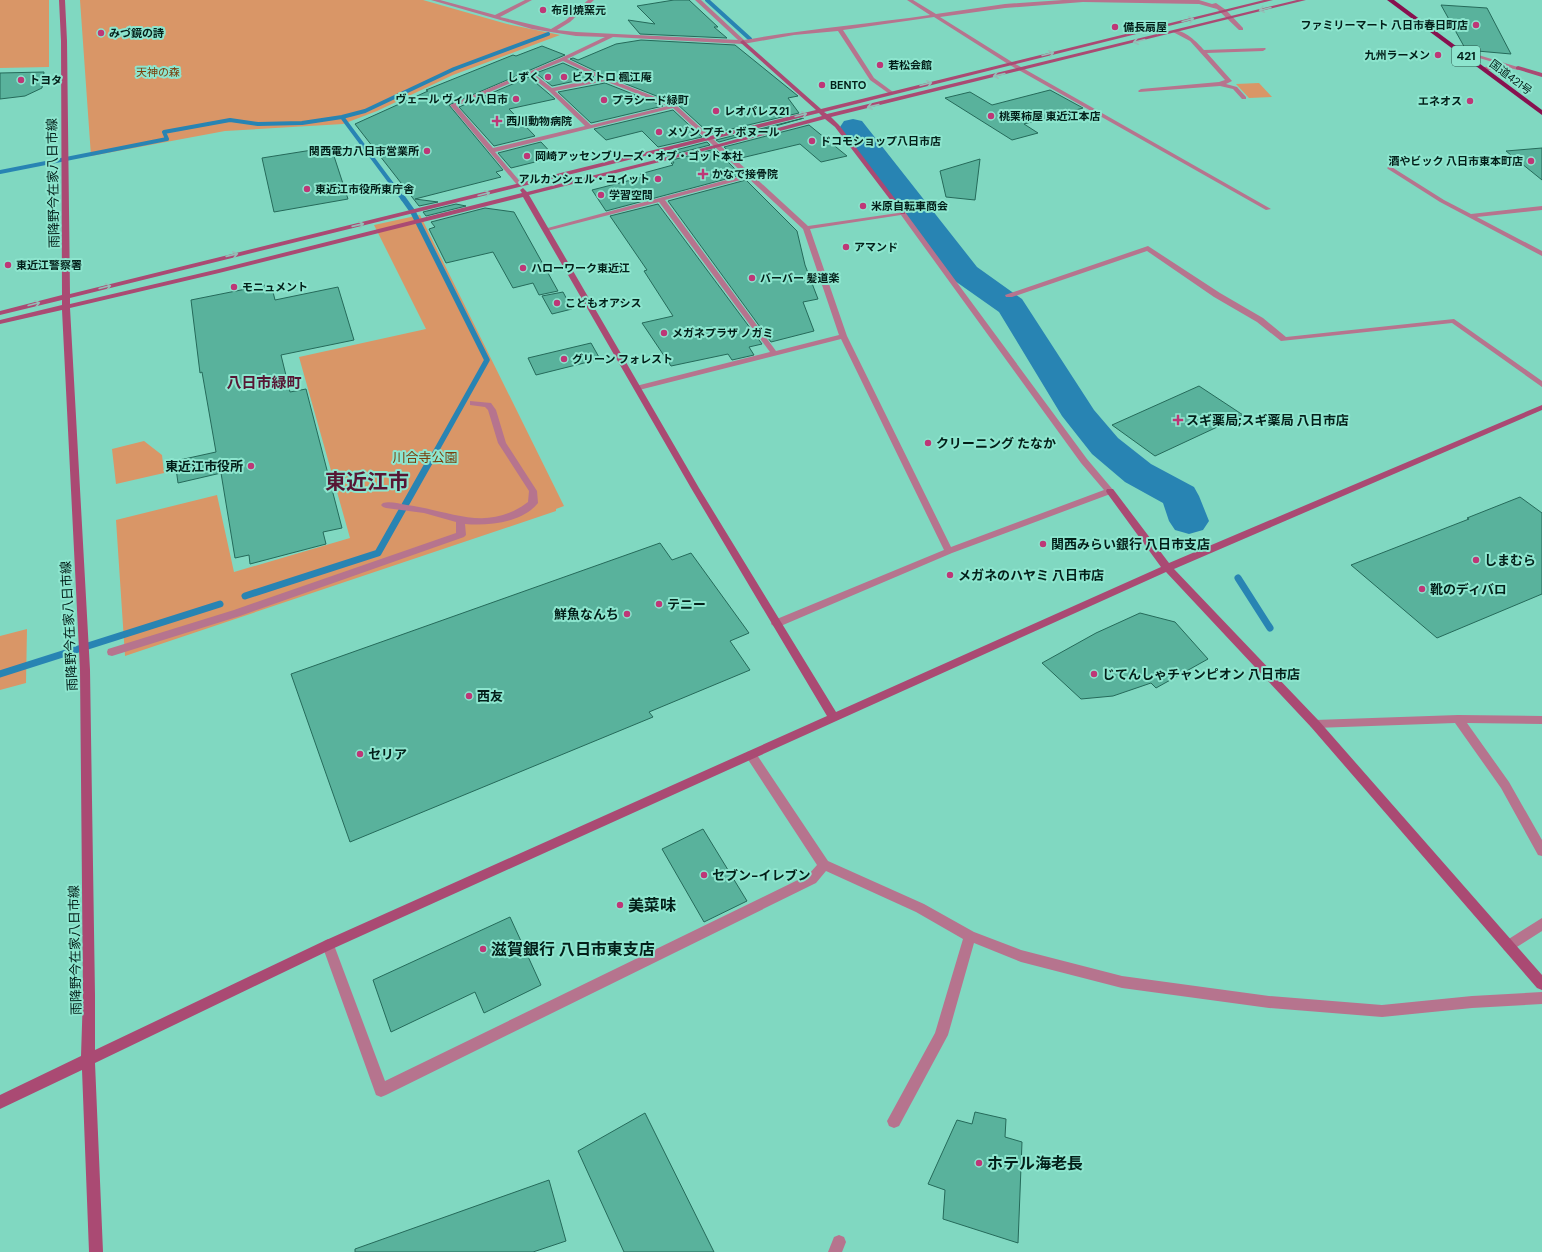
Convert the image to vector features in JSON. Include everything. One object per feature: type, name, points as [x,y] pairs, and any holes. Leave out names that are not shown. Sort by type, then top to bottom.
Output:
[{"type":"highway","name":"国道421号","points":[[1390,0],[1542,113]]},
{"type":"street","name":"雨降野今在家八日市線","points":[[62,0],[64,42],[67,301],[84,670],[89,995],[88,1059],[96,1252]]},
{"type":"street","points":[[434,0],[552,31],[576,34],[743,42],[794,33],[1005,6],[1083,0],[1199,2],[1217,7],[1224,11],[1241,29]]},
{"type":"street","points":[[496,17],[530,0]]},
{"type":"street","points":[[552,31],[568,21],[592,0]]},
{"type":"street","points":[[698,0],[743,42],[828,116],[837,126],[903,213],[1080,455],[1110,491],[1167,568],[1315,724],[1542,984]]},
{"type":"street","points":[[910,0],[933,16],[1010,63],[1268,209]]},
{"type":"street","points":[[1210,0],[1217,7]]},
{"type":"street","points":[[0,322],[67,301],[520,185],[1270,0]]},
{"type":"street","points":[[0,313],[219,271],[717,146],[828,116],[1022,70],[1303,0]]},
{"type":"street","points":[[840,28],[872,79],[890,93]]},
{"type":"street","points":[[1141,91],[1220,84],[1228,81],[1192,40],[1175,31]]},
{"type":"street","points":[[612,35],[563,59],[453,106],[526,194],[639,388],[695,488],[834,718]]},
{"type":"street","points":[[1203,52],[1263,49]]},
{"type":"street","points":[[1460,51],[1542,75]]},
{"type":"street","points":[[563,59],[605,79],[674,106],[806,228],[843,336],[949,551]]},
{"type":"street","points":[[1484,69],[1518,68]]},
{"type":"street","points":[[529,73],[551,90],[589,126]]},
{"type":"street","points":[[551,90],[605,79]]},
{"type":"street","points":[[1220,84],[1235,88],[1244,98]]},
{"type":"street","points":[[490,151],[674,106]]},
{"type":"street","points":[[1390,168],[1469,216],[1542,254]]},
{"type":"street","points":[[547,229],[749,176]]},
{"type":"street","points":[[661,199],[774,353]]},
{"type":"street","points":[[1469,216],[1542,208]]},
{"type":"street","points":[[806,228],[903,213]]},
{"type":"street","points":[[1009,295],[1148,248],[1217,295],[1260,320],[1284,339],[1454,321],[1542,385]]},
{"type":"street","points":[[639,388],[843,336]]},
{"type":"street","points":[[386,505],[424,510],[460,520],[479,522],[504,520],[533,503],[533,491],[502,443],[492,410],[488,405],[473,403]]},
{"type":"street","points":[[0,1102],[328,946],[751,755],[1167,568],[1542,407]]},
{"type":"street","points":[[776,624],[949,551],[1110,491]]},
{"type":"street","points":[[112,652],[237,614],[461,535],[460,520]]},
{"type":"street","points":[[1315,724],[1458,719],[1542,720]]},
{"type":"street","points":[[1458,719],[1505,786],[1542,851]]},
{"type":"street","points":[[751,755],[824,865],[920,908],[970,936],[1021,956],[1122,982],[1269,1002],[1382,1011],[1472,1002],[1542,998]]},
{"type":"street","points":[[328,946],[381,1090],[812,879],[824,865]]},
{"type":"street","points":[[1508,946],[1542,924]]},
{"type":"street","points":[[894,1121],[941,1035],[970,936]]},
{"type":"green space","points":[[0,0],[49,0],[49,67],[0,68]]},
{"type":"green space","name":"天神の森","points":[[80,0],[423,0],[507,24],[560,35],[453,75],[377,111],[343,124],[225,131],[91,156]]},
{"type":"green space","points":[[1259,83],[1272,97],[1249,98],[1236,84]]},
{"type":"green space","name":"川合寺公園","points":[[420,215],[564,506],[556,509],[556,511],[125,656],[116,520],[217,495],[234,572],[350,538],[299,357],[426,329],[374,225]]},
{"type":"green space","points":[[144,441],[162,455],[164,473],[116,484],[112,449]]},
{"type":"green space","points":[[27,629],[26,683],[0,690],[0,636]]},
{"type":"building","points":[[674,0],[689,0],[718,27],[714,27],[727,38],[640,34],[628,20],[655,24],[637,6]]},
{"type":"building","points":[[1441,5],[1487,8],[1511,54],[1466,50]]},
{"type":"building","points":[[641,40],[735,45],[798,96],[788,98],[799,113],[710,134],[677,104],[608,77],[570,59],[573,58],[578,60],[616,44]]},
{"type":"building","name":"関西電力八日市営業所","points":[[542,46],[565,55],[449,105],[503,170],[496,172],[501,177],[415,199],[438,202],[419,206],[355,124],[428,91],[426,90],[513,55],[516,56]]},
{"type":"building","name":"ビストロ 楓江庵","points":[[563,63],[594,77],[552,86],[536,73]]},
{"type":"building","name":"トヨタ","points":[[44,72],[42,88],[25,96],[0,99],[0,73]]},
{"type":"building","points":[[529,77],[555,99],[509,109],[535,136],[494,146],[459,107]]},
{"type":"building","name":"プラシード緑町","points":[[605,83],[663,106],[591,123],[558,92]]},
{"type":"building","points":[[1050,90],[1083,108],[1024,124],[1038,133],[1012,140],[945,98],[970,92],[992,105]]},
{"type":"building","points":[[673,110],[702,137],[658,147],[642,131],[606,140],[594,129]]},
{"type":"building","points":[[804,118],[719,142],[716,140]]},
{"type":"building","points":[[809,125],[847,156],[821,162],[800,144],[737,159],[724,147]]},
{"type":"building","name":"岡崎アッセンブリーズ・オブ・ゴット本社","points":[[541,142],[555,157],[511,168],[498,153]]},
{"type":"building","points":[[707,142],[710,145],[667,156],[664,153]]},
{"type":"building","name":"東近江市役所東庁舎","points":[[331,147],[348,199],[274,212],[262,158]]},
{"type":"building","name":"酒やビック 八日市東本町店","points":[[1542,148],[1542,180],[1506,151]]},
{"type":"building","points":[[715,149],[741,175],[606,211],[592,190],[643,177],[640,174],[673,165],[671,163],[674,163],[672,160]]},
{"type":"building","points":[[980,159],[975,200],[946,197],[940,171]]},
{"type":"building","points":[[746,180],[797,231],[805,265],[818,299],[803,302],[814,331],[771,342],[668,201]]},
{"type":"building","points":[[456,204],[466,206],[426,216],[423,212]]},
{"type":"building","points":[[658,204],[762,344],[749,347],[754,355],[732,360],[728,354],[671,366],[642,323],[673,316],[644,271],[647,270],[610,216]]},
{"type":"building","points":[[485,208],[514,212],[558,291],[539,295],[533,283],[513,288],[493,252],[446,263],[429,229],[435,227],[431,222]]},
{"type":"building","name":"東近江市役所","points":[[271,284],[275,300],[338,287],[354,340],[281,355],[290,392],[306,389],[342,528],[323,532],[326,544],[250,564],[249,555],[235,558],[221,473],[178,483],[175,461],[216,452],[202,372],[200,373],[191,300]]},
{"type":"building","name":"こどもオアシス","points":[[563,292],[572,309],[552,314],[542,296]]},
{"type":"building","name":"グリーン フォレスト","points":[[591,343],[600,359],[536,375],[528,358]]},
{"type":"building","name":"スギ薬局;スギ薬局 八日市店","points":[[1199,386],[1243,415],[1155,456],[1112,425]]},
{"type":"building","points":[[1520,497],[1542,513],[1542,594],[1437,638],[1351,565],[1469,519],[1467,518]]},
{"type":"building","name":"西友","points":[[660,543],[672,560],[691,553],[749,633],[730,641],[750,670],[649,712],[653,717],[350,842],[291,674]]},
{"type":"building","points":[[1140,613],[1175,622],[1208,659],[1156,688],[1151,683],[1113,696],[1081,699],[1042,663],[1096,633]]},
{"type":"building","name":"セブン-イレブン","points":[[703,829],[747,901],[704,922],[662,849]]},
{"type":"building","name":"滋賀銀行 八日市東支店","points":[[510,917],[541,985],[484,1013],[475,992],[391,1032],[373,980]]},
{"type":"building","name":"ホテル海老長","points":[[975,1112],[1006,1119],[1005,1137],[1022,1142],[1018,1243],[943,1219],[945,1190],[928,1184],[957,1120],[972,1124]]},
{"type":"building","points":[[645,1113],[714,1252],[624,1252],[578,1151]]},
{"type":"building","points":[[549,1180],[566,1241],[533,1252],[355,1252],[355,1249]]},
{"type":"waterway","points":[[707,0],[750,39]]},
{"type":"waterway","points":[[342,117],[365,111],[454,69],[548,34]]},
{"type":"waterway","points":[[0,172],[167,139],[164,132],[230,120],[258,124],[302,123],[342,117]]},
{"type":"waterway","points":[[342,117],[403,199]]},
{"type":"waterway","points":[[853,127],[966,274],[1011,306],[1080,416],[1105,446],[1138,473],[1180,496],[1189,521]]},
{"type":"waterway","points":[[403,198],[413,212],[487,360],[431,460]]},
{"type":"waterway","points":[[245,596],[378,553],[431,459]]},
{"type":"waterway","points":[[1238,578],[1270,628]]},
{"type":"waterway","points":[[0,674],[220,604]]},
{"type":"place","name":"布引焼窯元","points":[[543,10]]},
{"type":"place","name":"ファミリーマート 八日市春日町店","points":[[1476,25]]},
{"type":"place","name":"備長扇屋","points":[[1115,27]]},
{"type":"place","name":"みづ鏡の詩","points":[[101,33]]},
{"type":"place","name":"九州ラーメン","points":[[1438,55]]},
{"type":"place","name":"若松会館","points":[[880,65]]},
{"type":"place","name":"しずく","points":[[548,77]]},
{"type":"place","name":"ビストロ 楓江庵","points":[[564,77]]},
{"type":"place","name":"トヨタ","points":[[21,80]]},
{"type":"place","name":"BENTO","points":[[822,85]]},
{"type":"place","name":"ヴェール ヴィル八日市","points":[[516,99]]},
{"type":"place","name":"プラシード緑町","points":[[604,100]]},
{"type":"place","name":"エネオス","points":[[1470,101]]},
{"type":"place","name":"レオパレス21","points":[[716,111]]},
{"type":"place","name":"桃栗柿屋 東近江本店","points":[[991,116]]},
{"type":"place","name":"西川動物病院","points":[[497,121]]},
{"type":"place","name":"メゾン プチ・ボヌール","points":[[659,132]]},
{"type":"place","name":"ドコモショップ八日市店","points":[[812,141]]},
{"type":"place","name":"関西電力八日市営業所","points":[[427,151]]},
{"type":"place","name":"岡崎アッセンブリーズ・オブ・ゴット本社","points":[[527,156]]},
{"type":"place","name":"酒やビック 八日市東本町店","points":[[1531,161]]},
{"type":"place","name":"かなで接骨院","points":[[703,174]]},
{"type":"place","name":"アルカンシェル・ユイット","points":[[658,179]]},
{"type":"place","name":"東近江市役所東庁舎","points":[[307,189]]},
{"type":"place","name":"学習空間","points":[[601,195]]},
{"type":"place","name":"米原自転車商会","points":[[863,206]]},
{"type":"place","name":"アマンド","points":[[846,247]]},
{"type":"place","name":"東近江警察署","points":[[8,265]]},
{"type":"place","name":"ハローワーク東近江","points":[[523,268]]},
{"type":"place","name":"バーバー 髪道楽","points":[[752,278]]},
{"type":"place","name":"モニュメント","points":[[234,287]]},
{"type":"place","name":"こどもオアシス","points":[[557,303]]},
{"type":"place","name":"メガネプラザ ノガミ","points":[[664,333]]},
{"type":"place","name":"グリーン フォレスト","points":[[564,359]]},
{"type":"place","name":"スギ薬局;スギ薬局 八日市店","points":[[1178,420]]},
{"type":"place","name":"クリーニング たなか","points":[[928,443]]},
{"type":"place","name":"東近江市役所","points":[[251,466]]},
{"type":"place","name":"関西みらい銀行 八日市支店","points":[[1043,544]]},
{"type":"place","name":"しまむら","points":[[1476,560]]},
{"type":"place","name":"メガネのハヤミ 八日市店","points":[[950,575]]},
{"type":"place","name":"靴のディバロ","points":[[1422,589]]},
{"type":"place","name":"テニー","points":[[659,604]]},
{"type":"place","name":"鮮魚なんち","points":[[627,614]]},
{"type":"place","name":"じてんしゃチャンピオン 八日市店","points":[[1094,674]]},
{"type":"place","name":"西友","points":[[469,696]]},
{"type":"place","name":"セリア","points":[[360,754]]},
{"type":"place","name":"セブン-イレブン","points":[[704,875]]},
{"type":"place","name":"美菜味","points":[[620,905]]},
{"type":"place","name":"滋賀銀行 八日市東支店","points":[[483,949]]},
{"type":"place","name":"ホテル海老長","points":[[979,1163]]},
{"type":"district","name":"八日市緑町","points":[[264,383]]},
{"type":"district","name":"東近江市","points":[[367,482]]}]
